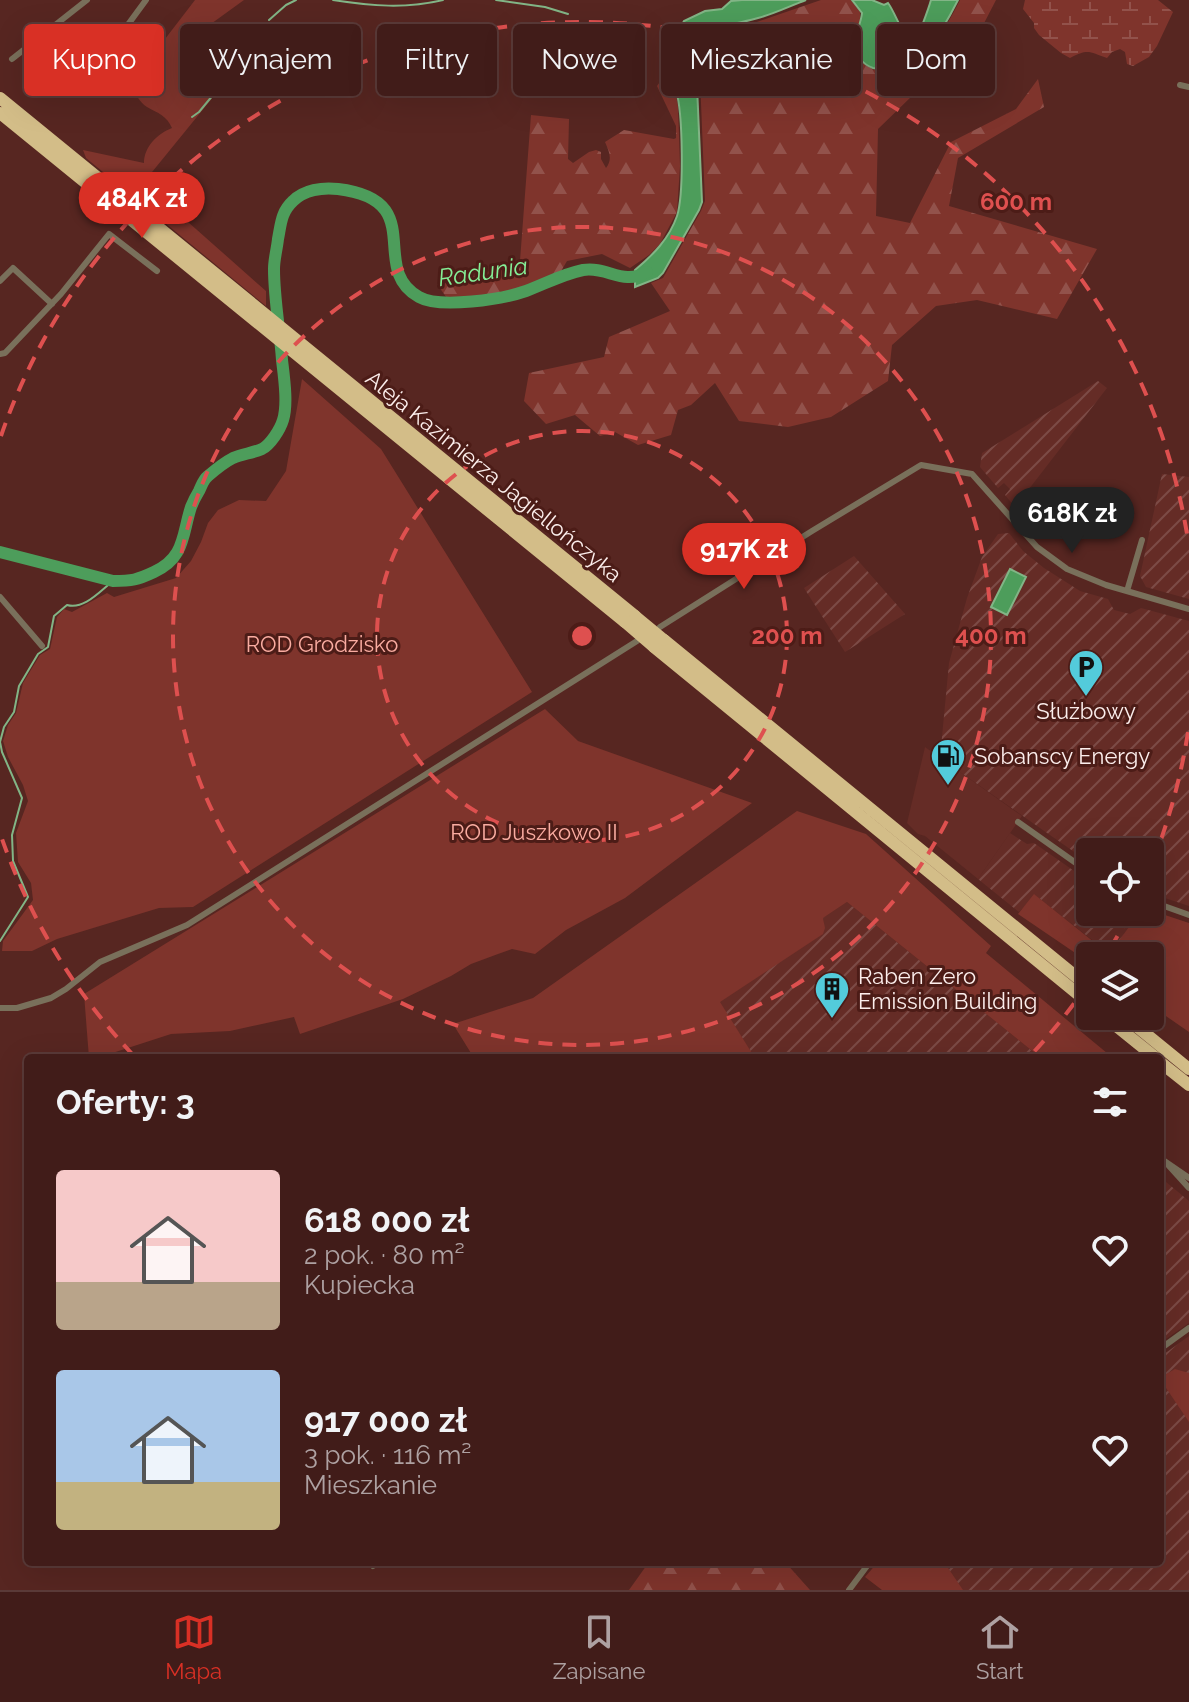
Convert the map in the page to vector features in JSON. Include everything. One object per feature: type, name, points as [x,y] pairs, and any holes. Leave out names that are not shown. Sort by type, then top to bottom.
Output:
[{"type":"highway","name":"Aleja Kazimierza Jagiellończyka","points":[[0,98],[120,202]]},
{"type":"highway","name":"Aleja Kazimierza Jagiellończyka","points":[[0,113],[134,213],[262,319],[297,356],[630,619]]},
{"type":"highway","name":"Aleja Kazimierza Jagiellończyka","points":[[262,319],[297,341],[659,644],[997,920]]},
{"type":"highway","points":[[997,920],[1076,978]]},
{"type":"highway","points":[[997,920],[1076,991]]},
{"type":"highway","points":[[1121,1030],[1151,1054]]},
{"type":"highway","points":[[1141,1030],[1189,1069]]},
{"type":"highway","points":[[1164,1065],[1189,1085]]},
{"type":"street","points":[[12,59],[60,22],[73,7],[87,0]]},
{"type":"street","points":[[128,24],[146,0]]},
{"type":"street","points":[[1180,85],[1189,87]]},
{"type":"street","points":[[0,354],[5,353],[52,304],[109,234],[157,271]]},
{"type":"street","points":[[0,281],[13,268],[52,304]]},
{"type":"street","points":[[660,627],[921,465],[972,474],[1037,547],[1078,575],[1189,609]]},
{"type":"street","points":[[1127,591],[1142,540]]},
{"type":"street","points":[[0,597],[42,646]]},
{"type":"street","points":[[0,1008],[17,1008],[51,998],[100,962],[187,925],[637,641]]},
{"type":"street","points":[[1018,822],[1076,863]]},
{"type":"street","points":[[1164,906],[1189,915]]},
{"type":"street","points":[[1164,1162],[1189,1188]]},
{"type":"street","points":[[1169,1166],[1189,1178]]},
{"type":"street","points":[[1164,1346],[1189,1328]]},
{"type":"street","points":[[849,1590],[867,1566]]},
{"type":"shaded area","points":[[806,0],[764,16],[731,24],[682,24],[705,11],[722,9],[731,1]]},
{"type":"shaded area","points":[[852,0],[888,3],[899,24],[877,24],[877,68],[861,60],[859,24],[862,13]]},
{"type":"shaded area","points":[[931,0],[958,0],[945,24],[923,24]]},
{"type":"shaded area","points":[[677,96],[697,96],[702,202],[663,273],[635,287],[635,270],[665,239],[677,216],[682,173]]},
{"type":"shaded area","points":[[1098,381],[1107,388],[1015,507],[1005,495],[1010,489],[1004,483],[998,488],[980,467],[982,453]]},
{"type":"shaded area","points":[[1162,474],[1189,477],[1189,599],[1146,587],[1140,576]]},
{"type":"shaded area","points":[[1009,533],[1023,551],[1044,568],[1080,591],[1108,599],[1114,610],[1130,614],[1141,608],[1189,621],[1189,906],[1164,898],[1164,838],[1076,838],[1076,853],[940,758],[949,663],[982,557],[998,534]]},
{"type":"shaded area","points":[[854,556],[905,614],[845,652],[804,588]]},
{"type":"shaded area","points":[[1010,569],[1026,577],[1007,615],[991,607]]},
{"type":"shaded area","name":"Sobanscy Energy","points":[[925,747],[1022,816],[978,879],[907,823]]},
{"type":"shaded area","points":[[1010,833],[1027,844],[1034,843],[1076,872],[1076,926],[1130,926],[1119,942],[1095,942],[1035,895],[1019,912],[978,879]]},
{"type":"shaded area","points":[[847,902],[1036,1054],[752,1054],[719,1002],[822,934],[823,918]]},
{"type":"shaded area","points":[[1164,1180],[1189,1201],[1189,1323],[1164,1340]]},
{"type":"shaded area","points":[[1189,1336],[1189,1590],[931,1590],[908,1566],[1164,1566],[1164,1354]]},
{"type":"green space","points":[[195,0],[244,0],[211,24],[180,24],[180,96],[214,96],[148,177],[153,191],[266,291],[266,306],[86,158],[83,150],[144,163],[152,142],[172,128],[165,118],[147,107],[137,96],[164,96],[164,40]]},
{"type":"green space","points":[[821,0],[851,0],[860,12],[859,24],[751,24]]},
{"type":"green space","points":[[960,0],[996,0],[984,24],[946,24]]},
{"type":"green space","points":[[1025,0],[1158,0],[1173,12],[1149,57],[1133,66],[1127,64],[1125,52],[1120,49],[1107,58],[1089,52],[1070,58],[1061,53],[1034,28],[1034,23],[1023,9]]},
{"type":"green space","points":[[861,62],[877,71],[877,96],[912,96],[878,129],[876,216],[910,223],[951,142],[1016,109],[1038,79],[1044,107],[958,158],[949,206],[1097,249],[1057,319],[977,300],[936,306],[892,345],[888,381],[831,417],[788,427],[739,421],[715,383],[691,405],[678,410],[671,435],[638,445],[615,432],[600,436],[575,415],[546,424],[524,401],[529,373],[604,357],[609,337],[670,311],[651,283],[663,278],[705,201],[701,96],[861,96]]},
{"type":"green space","points":[[662,96],[676,96],[678,106],[680,166],[677,212],[660,244],[649,255],[630,268],[602,254],[567,261],[557,278],[523,292],[451,304],[437,284],[457,282],[520,261],[531,115],[569,119],[568,159],[573,163],[596,150],[601,152],[606,168],[610,158],[605,142],[624,130],[674,139],[676,126]]},
{"type":"green space","name":"ROD Grodzisko","points":[[302,379],[381,449],[532,692],[193,907],[159,908],[57,939],[32,951],[2,951],[3,941],[33,900],[31,883],[18,862],[16,833],[28,801],[3,741],[16,713],[23,683],[40,655],[50,649],[57,617],[64,609],[72,612],[107,593],[114,597],[176,578],[191,561],[208,523],[218,510],[239,500],[266,501],[286,471]]},
{"type":"green space","name":"ROD Juszkowo II","points":[[545,709],[578,741],[752,803],[625,898],[566,930],[535,954],[512,949],[471,964],[403,999],[300,1034],[294,1017],[230,1031],[171,1034],[109,1054],[89,1054],[84,994]]},
{"type":"green space","points":[[797,811],[866,834],[991,946],[986,953],[1108,1054],[1036,1054],[847,902],[823,918],[823,934],[720,1002],[752,1054],[472,1054],[453,1024],[533,998]]},
{"type":"green space","points":[[1034,894],[1094,942],[1076,942],[1076,953],[1018,914]]},
{"type":"green space","points":[[1164,915],[1189,923],[1189,1032],[1164,1015],[1164,942],[1118,942],[1130,926],[1164,926]]},
{"type":"green space","points":[[1175,1369],[1189,1373],[1189,1422],[1164,1385],[1164,1375]]},
{"type":"green space","points":[[646,1566],[789,1566],[810,1590],[629,1590]]},
{"type":"green space","points":[[875,1566],[947,1566],[963,1590],[882,1590],[865,1577]]},
{"type":"waterway","points":[[269,20],[296,0]]},
{"type":"waterway","points":[[333,0],[388,6],[443,0]]},
{"type":"waterway","points":[[496,0],[545,7],[568,14]]},
{"type":"waterway","points":[[192,117],[212,96]]},
{"type":"waterway","name":"Radunia","points":[[0,552],[113,581],[143,577],[172,560],[181,545],[191,507],[205,479],[233,458],[265,447],[282,424],[285,390],[274,262],[284,214],[297,197],[308,192],[338,189],[366,196],[382,206],[390,220],[397,269],[404,284],[429,301],[472,302],[503,297],[583,270],[630,277],[647,272]]},
{"type":"waterway","points":[[0,941],[28,897],[13,861],[12,835],[22,798],[2,752],[0,742],[4,727],[14,712],[19,686],[38,654],[48,647],[54,616],[67,605],[86,602],[113,581]]},
{"type":"place","name":"Służbowy","points":[[1086,698]]},
{"type":"place","name":"Sobanscy Energy","points":[[948,787]]},
{"type":"place","name":"Raben Zero Emission Building","points":[[832,1020]]}]
